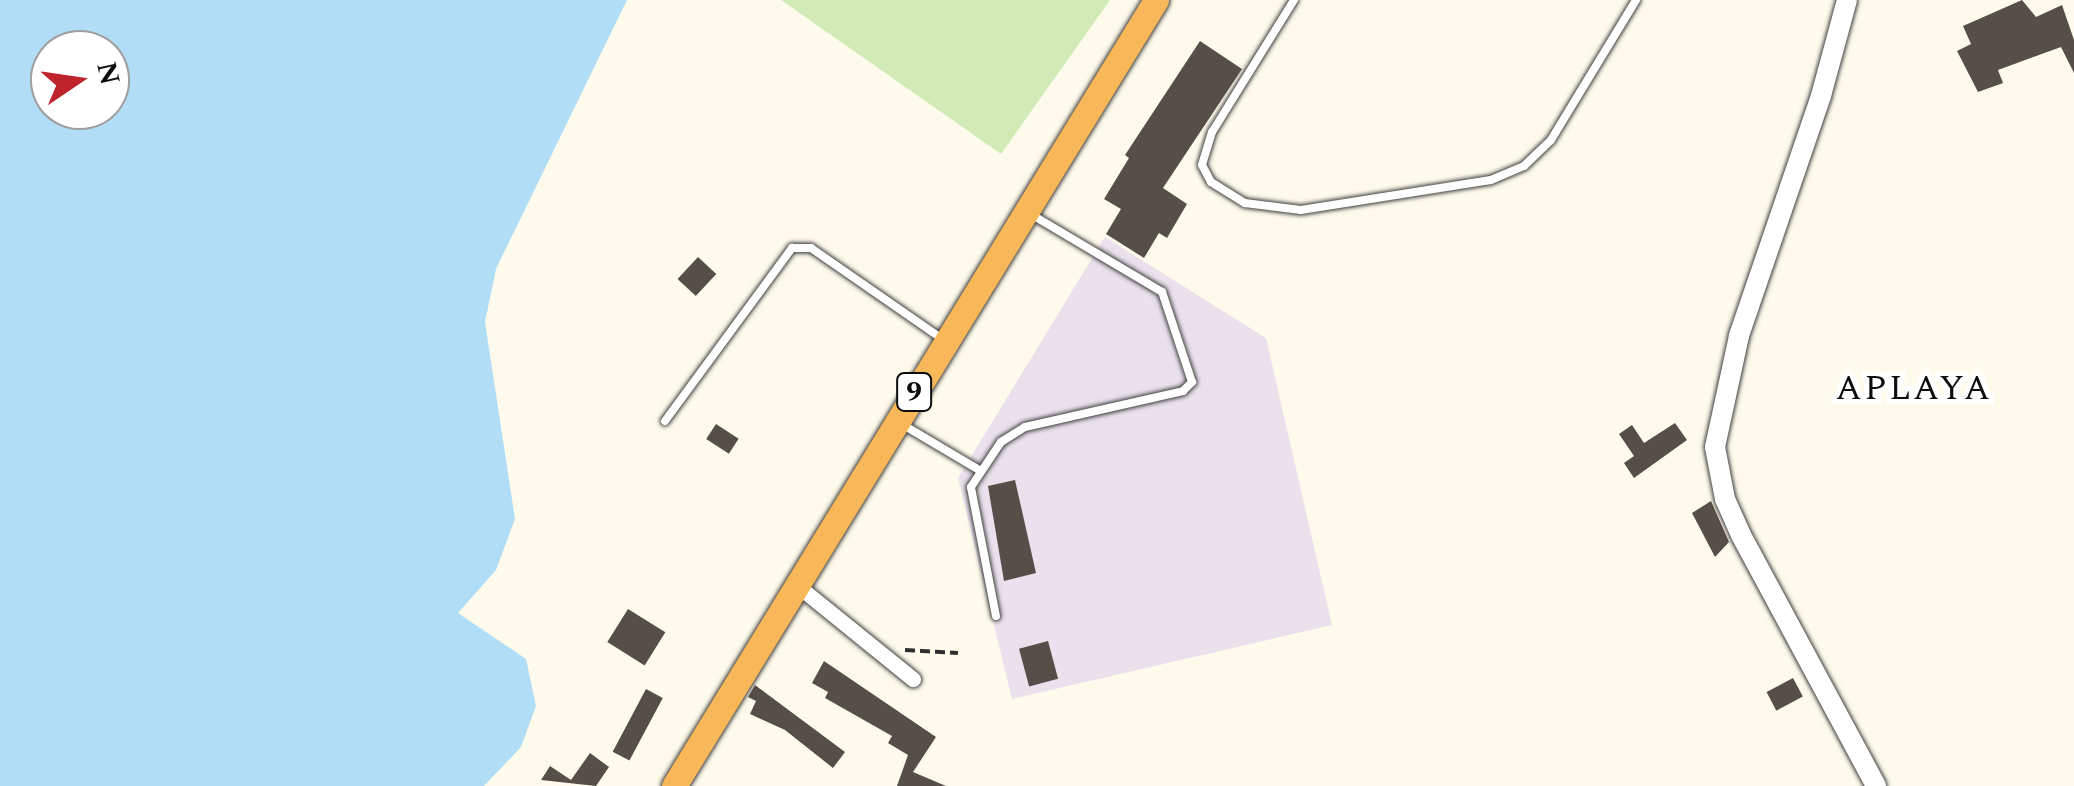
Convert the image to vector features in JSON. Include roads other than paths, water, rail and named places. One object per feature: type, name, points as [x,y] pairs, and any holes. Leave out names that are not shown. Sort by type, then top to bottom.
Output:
[{"type":"highway","name":"9","points":[[674,786],[1156,0]]},
{"type":"street","points":[[1846,0],[1822,96],[1739,336],[1715,447],[1726,499],[1742,535],[1876,786]]},
{"type":"street","points":[[798,586],[885,651],[913,679]]},
{"type":"lane","points":[[1294,0],[1212,132],[1202,165],[1210,182],[1245,203],[1301,210],[1491,180],[1524,166],[1551,140],[1636,0]]},
{"type":"lane","points":[[996,616],[971,487],[979,470],[1025,427],[1183,391],[1192,382],[1162,292],[1025,211]]},
{"type":"lane","points":[[666,421],[792,248],[811,248],[945,340]]},
{"type":"lane","points":[[896,421],[979,470]]},
{"type":"water","points":[[0,0],[627,0],[496,269],[485,322],[515,519],[496,570],[458,613],[526,659],[536,706],[521,747],[484,786],[0,786]]},
{"type":"district","name":"APLAYA","points":[[1914,389]]}]
